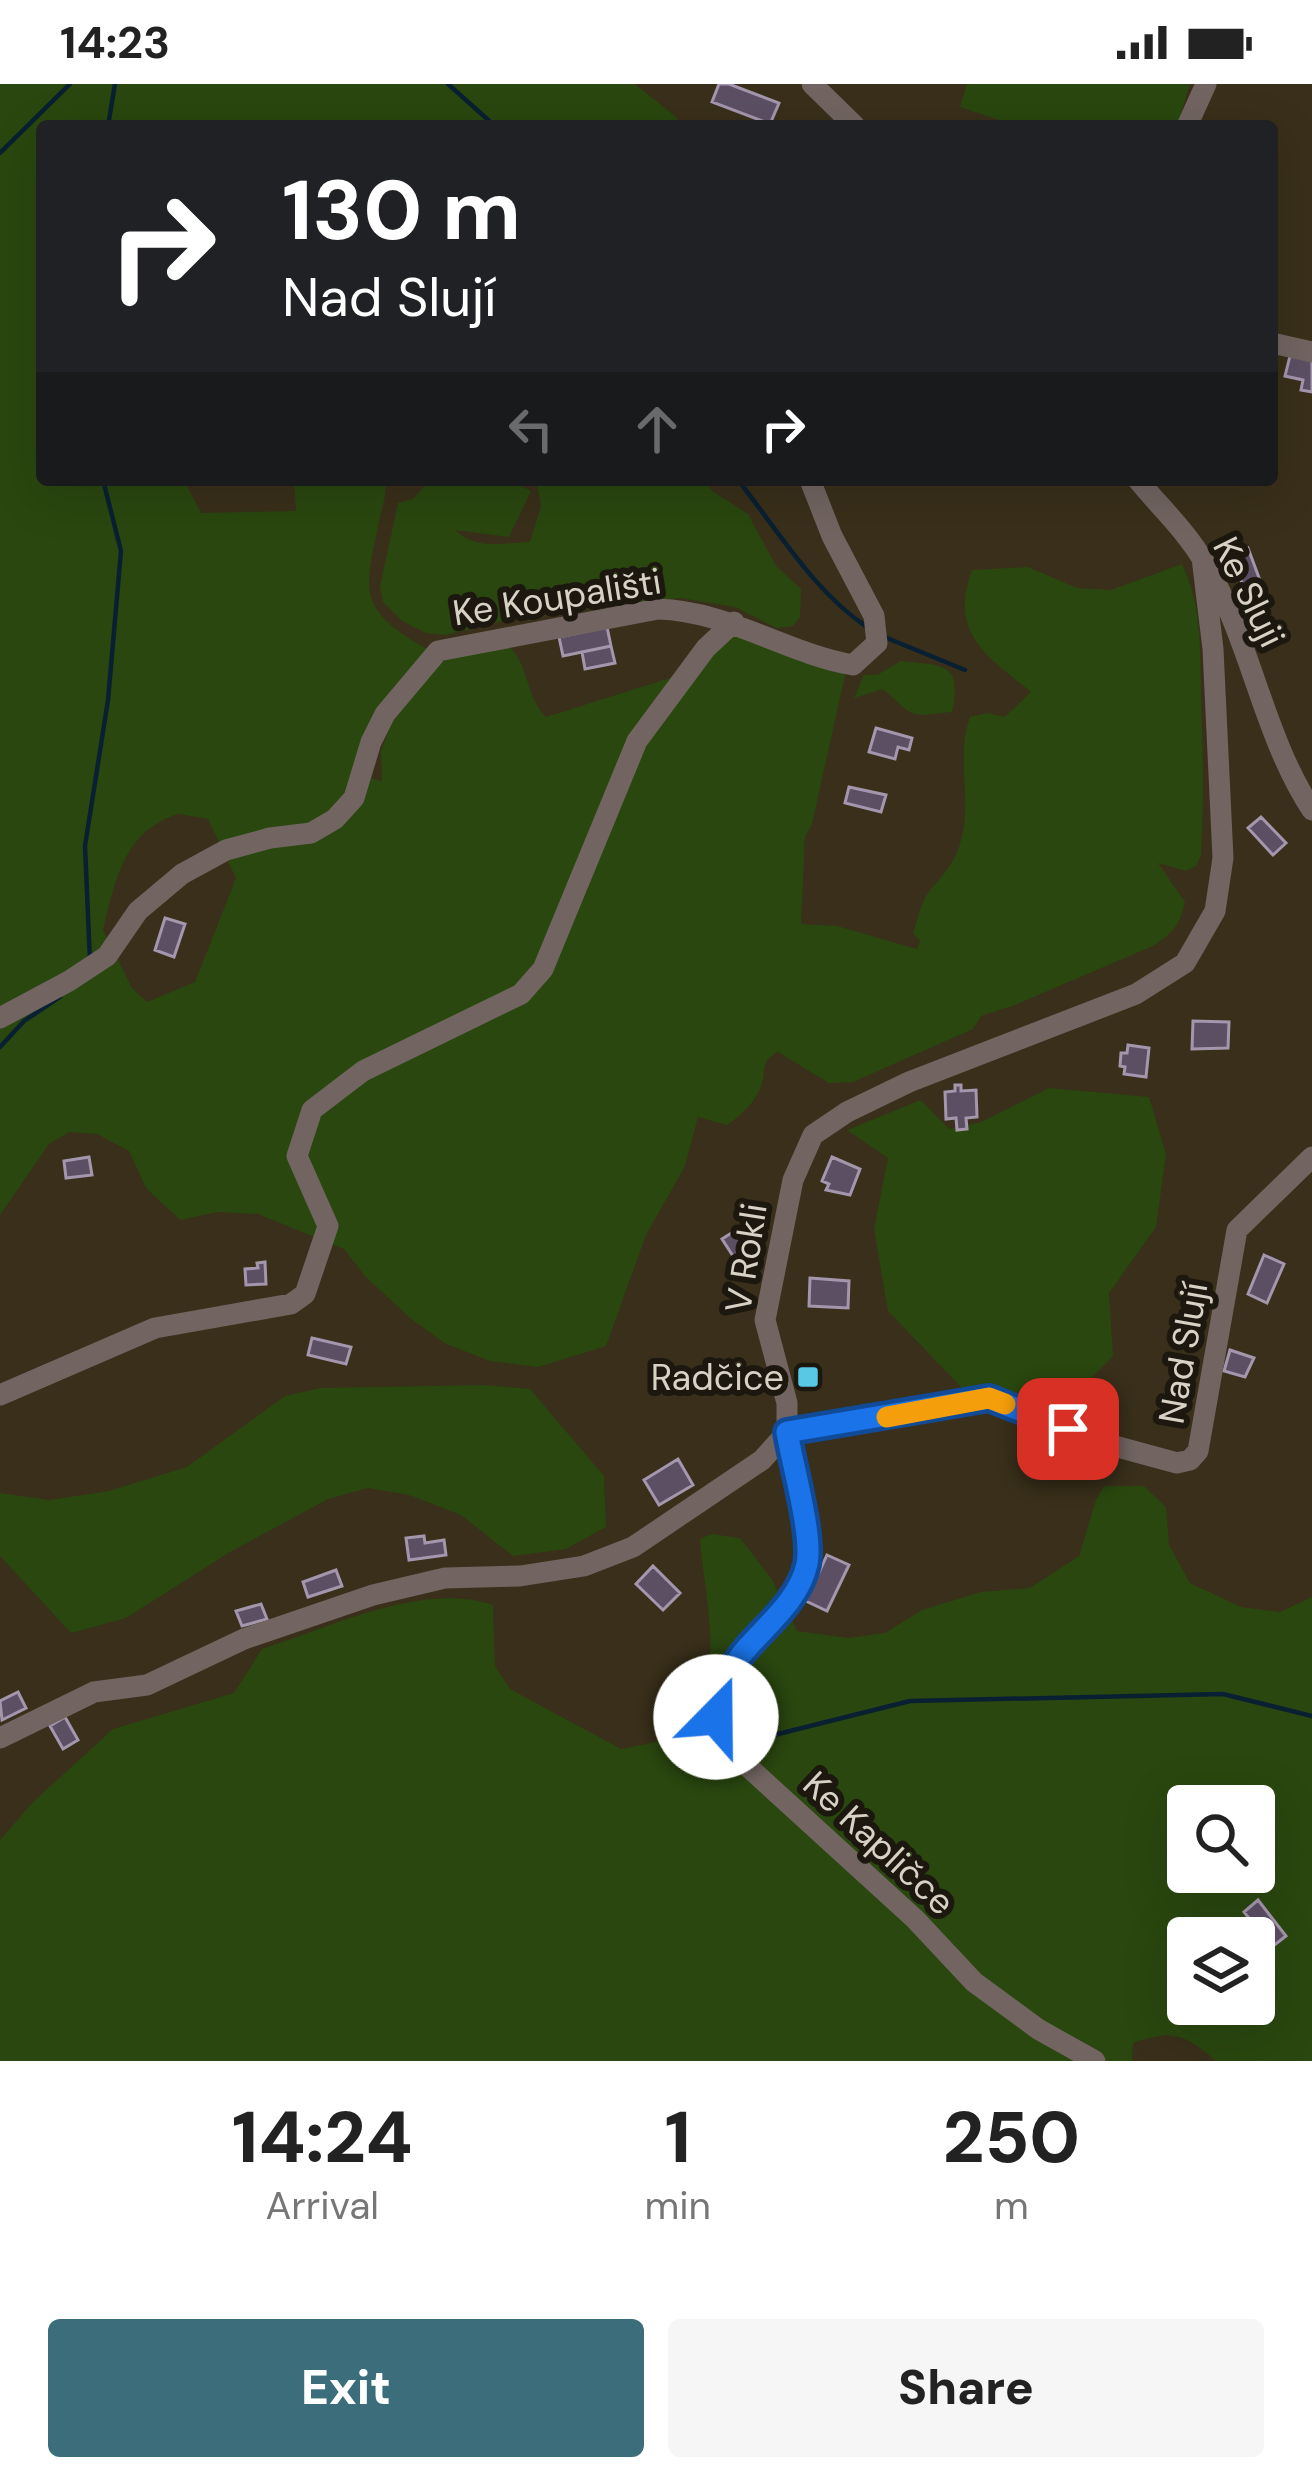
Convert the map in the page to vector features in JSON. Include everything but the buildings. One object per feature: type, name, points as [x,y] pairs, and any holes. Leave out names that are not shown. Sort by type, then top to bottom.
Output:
[{"type":"street","points":[[812,84],[849,120]]},
{"type":"street","points":[[1190,120],[1206,84]]},
{"type":"street","points":[[1278,344],[1312,352]]},
{"type":"street","name":"Ke Koupališti","points":[[0,1018],[101,960],[138,911],[182,874],[226,850],[311,833],[335,819],[354,798],[370,742],[385,714],[438,651],[658,609],[693,610],[734,622],[818,659],[854,665],[877,644],[874,616],[832,536],[812,486]]},
{"type":"street","name":"Ke Sluji","points":[[1143,486],[1202,558],[1229,613],[1294,782],[1312,810]]},
{"type":"street","name":"V Rokli","points":[[787,1432],[787,1402],[765,1320],[793,1180],[813,1135],[847,1112],[909,1082],[1136,994],[1185,963],[1215,911],[1222,858],[1213,649],[1202,558]]},
{"type":"street","points":[[0,1395],[154,1328],[291,1304],[305,1294],[328,1226],[296,1156],[313,1109],[363,1071],[520,994],[544,969],[638,741],[706,649],[734,622]]},
{"type":"street","name":"Nad Slují","points":[[787,1432],[989,1398],[1107,1444],[1177,1462],[1190,1460],[1198,1451],[1206,1413],[1237,1230],[1312,1157]]},
{"type":"street","points":[[0,1738],[94,1693],[147,1685],[244,1639],[373,1595],[446,1578],[520,1576],[584,1565],[634,1547],[762,1460],[787,1432]]},
{"type":"street","name":"Ke Kapličce","points":[[787,1432],[807,1564],[771,1625],[743,1651],[722,1692],[716,1717],[722,1743],[915,1918],[974,1982],[1038,2029],[1094,2061]]},
{"type":"green space","points":[[0,84],[635,84],[677,120],[36,120],[36,486],[187,486],[201,513],[296,511],[294,486],[385,486],[371,564],[371,596],[387,622],[427,649],[384,708],[358,775],[382,781],[381,751],[391,724],[431,669],[456,652],[505,643],[519,659],[546,717],[705,667],[711,654],[735,634],[846,671],[812,824],[805,837],[801,924],[837,926],[917,949],[920,941],[913,933],[922,904],[953,861],[961,840],[964,748],[970,717],[987,713],[1005,717],[1031,692],[986,654],[968,627],[966,592],[972,570],[1028,567],[1077,588],[1111,590],[1182,564],[1199,627],[1203,814],[1196,866],[1186,871],[1158,863],[1185,902],[1174,928],[1153,946],[981,1016],[973,1029],[853,1082],[829,1083],[778,1052],[772,1056],[758,1092],[737,1117],[727,1125],[698,1117],[685,1166],[646,1235],[606,1346],[538,1367],[490,1361],[446,1344],[410,1318],[344,1249],[258,1214],[218,1212],[180,1220],[146,1188],[129,1151],[97,1134],[69,1132],[49,1144],[0,1215]],"holes":[[[178,814],[208,819],[236,878],[195,982],[147,1002],[132,988],[103,930],[118,876],[134,845],[160,822]]]},
{"type":"green space","points":[[967,84],[1190,84],[1179,120],[999,120],[960,107]]},
{"type":"green space","points":[[425,486],[522,486],[531,491],[509,537],[455,530],[480,543],[500,544],[530,542],[541,506],[537,486],[708,486],[748,514],[776,566],[801,589],[800,617],[793,626],[776,628],[735,607],[681,598],[607,604],[570,613],[541,612],[445,635],[426,633],[402,621],[383,602],[380,587],[398,503],[413,499]]},
{"type":"green space","points":[[901,661],[939,666],[952,675],[952,712],[913,713],[883,689],[854,698],[864,675],[877,675]]},
{"type":"green space","points":[[1049,1088],[1149,1097],[1166,1154],[1156,1227],[1109,1293],[1113,1356],[1090,1379],[1093,1428],[1034,1400],[962,1388],[888,1311],[874,1229],[888,1158],[847,1130],[921,1100],[949,1129],[981,1122]]},
{"type":"green space","points":[[486,1385],[530,1389],[604,1476],[606,1527],[566,1549],[513,1556],[461,1515],[409,1495],[368,1488],[328,1499],[230,1552],[126,1618],[71,1633],[0,1556],[0,1493],[49,1500],[109,1491],[187,1467],[285,1396],[320,1388]]},
{"type":"green space","points":[[1104,1486],[1144,1486],[1166,1507],[1169,1545],[1190,1583],[1241,1607],[1280,1612],[1312,1597],[1312,2061],[1216,2061],[1187,2040],[1169,2035],[1133,2043],[1132,2061],[0,2061],[0,1840],[33,1802],[113,1729],[234,1693],[262,1649],[407,1603],[466,1599],[493,1605],[495,1666],[510,1689],[621,1749],[666,1737],[687,1719],[701,1698],[710,1647],[700,1539],[711,1534],[740,1538],[771,1578],[797,1631],[848,1638],[885,1633],[922,1610],[981,1592],[1030,1588],[1079,1556]]},
{"type":"waterway","points":[[0,153],[70,84]]},
{"type":"waterway","points":[[109,120],[115,84]]},
{"type":"waterway","points":[[448,84],[488,120]]},
{"type":"waterway","points":[[90,961],[85,846],[108,700],[121,551],[105,486]]},
{"type":"waterway","points":[[742,486],[813,578],[867,627]]},
{"type":"waterway","points":[[882,636],[965,670]]},
{"type":"waterway","points":[[0,1047],[24,1021],[60,997]]},
{"type":"waterway","points":[[770,1736],[910,1701],[1223,1694],[1312,1716]]},
{"type":"slow traffic","points":[[887,1417],[989,1398],[1005,1404]]},
{"type":"place","name":"Radčice","points":[[808,1377]]},
{"type":"route","points":[[716,1717],[722,1692],[743,1651],[771,1625],[807,1564],[787,1432],[989,1398],[1068,1429]]}]
